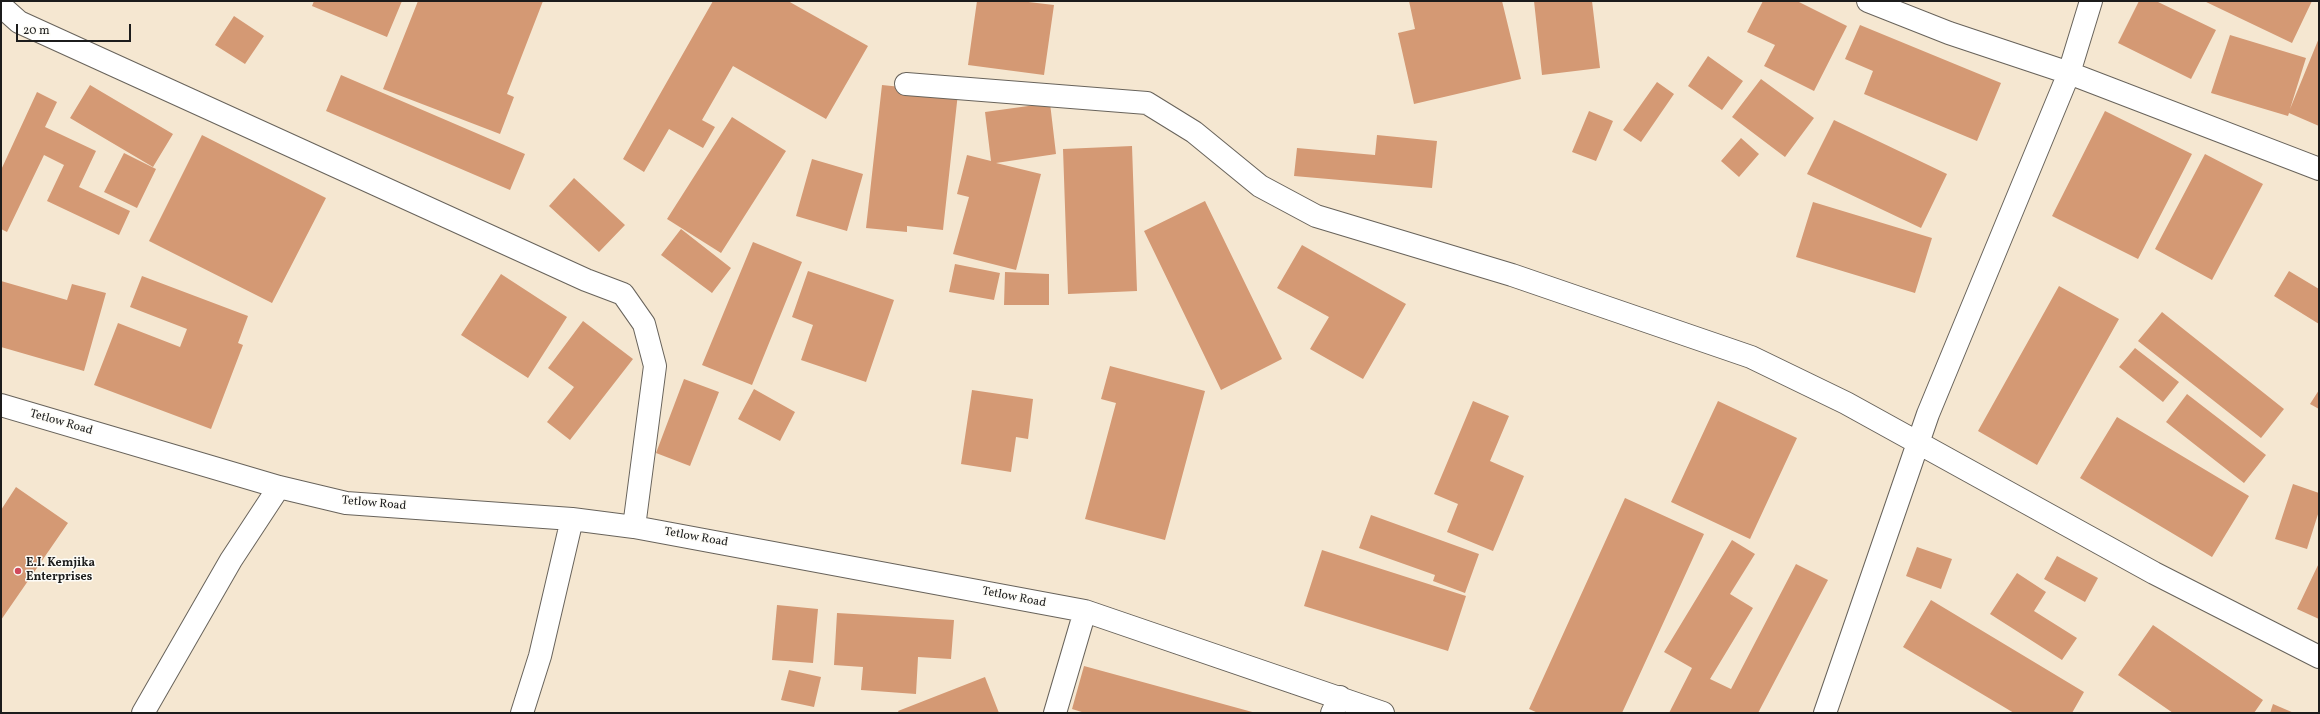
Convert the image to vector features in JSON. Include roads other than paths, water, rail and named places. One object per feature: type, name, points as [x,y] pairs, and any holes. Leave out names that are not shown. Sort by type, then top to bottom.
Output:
[{"type":"street","points":[[1868,1],[1949,33],[2069,73],[2319,170]]},
{"type":"street","points":[[1825,713],[1918,443],[2069,73],[2091,1]]},
{"type":"street","points":[[1,6],[19,22],[586,280],[622,294],[644,324],[655,366],[634,527]]},
{"type":"street","points":[[906,84],[1147,103],[1194,132],[1260,186],[1316,216],[1512,275],[1751,357],[1846,402],[2154,574],[2319,657]]},
{"type":"street","name":"Tetlow Road","points":[[1,405],[279,487],[346,502],[572,519],[634,527],[1085,611],[1336,705],[1383,713]]},
{"type":"street","points":[[143,713],[231,560],[279,487]]},
{"type":"street","points":[[522,713],[540,656],[572,519]]},
{"type":"street","points":[[1056,713],[1085,611]]},
{"type":"place","name":"E.I. Kemjika Enterprises","points":[[18,571]]}]
